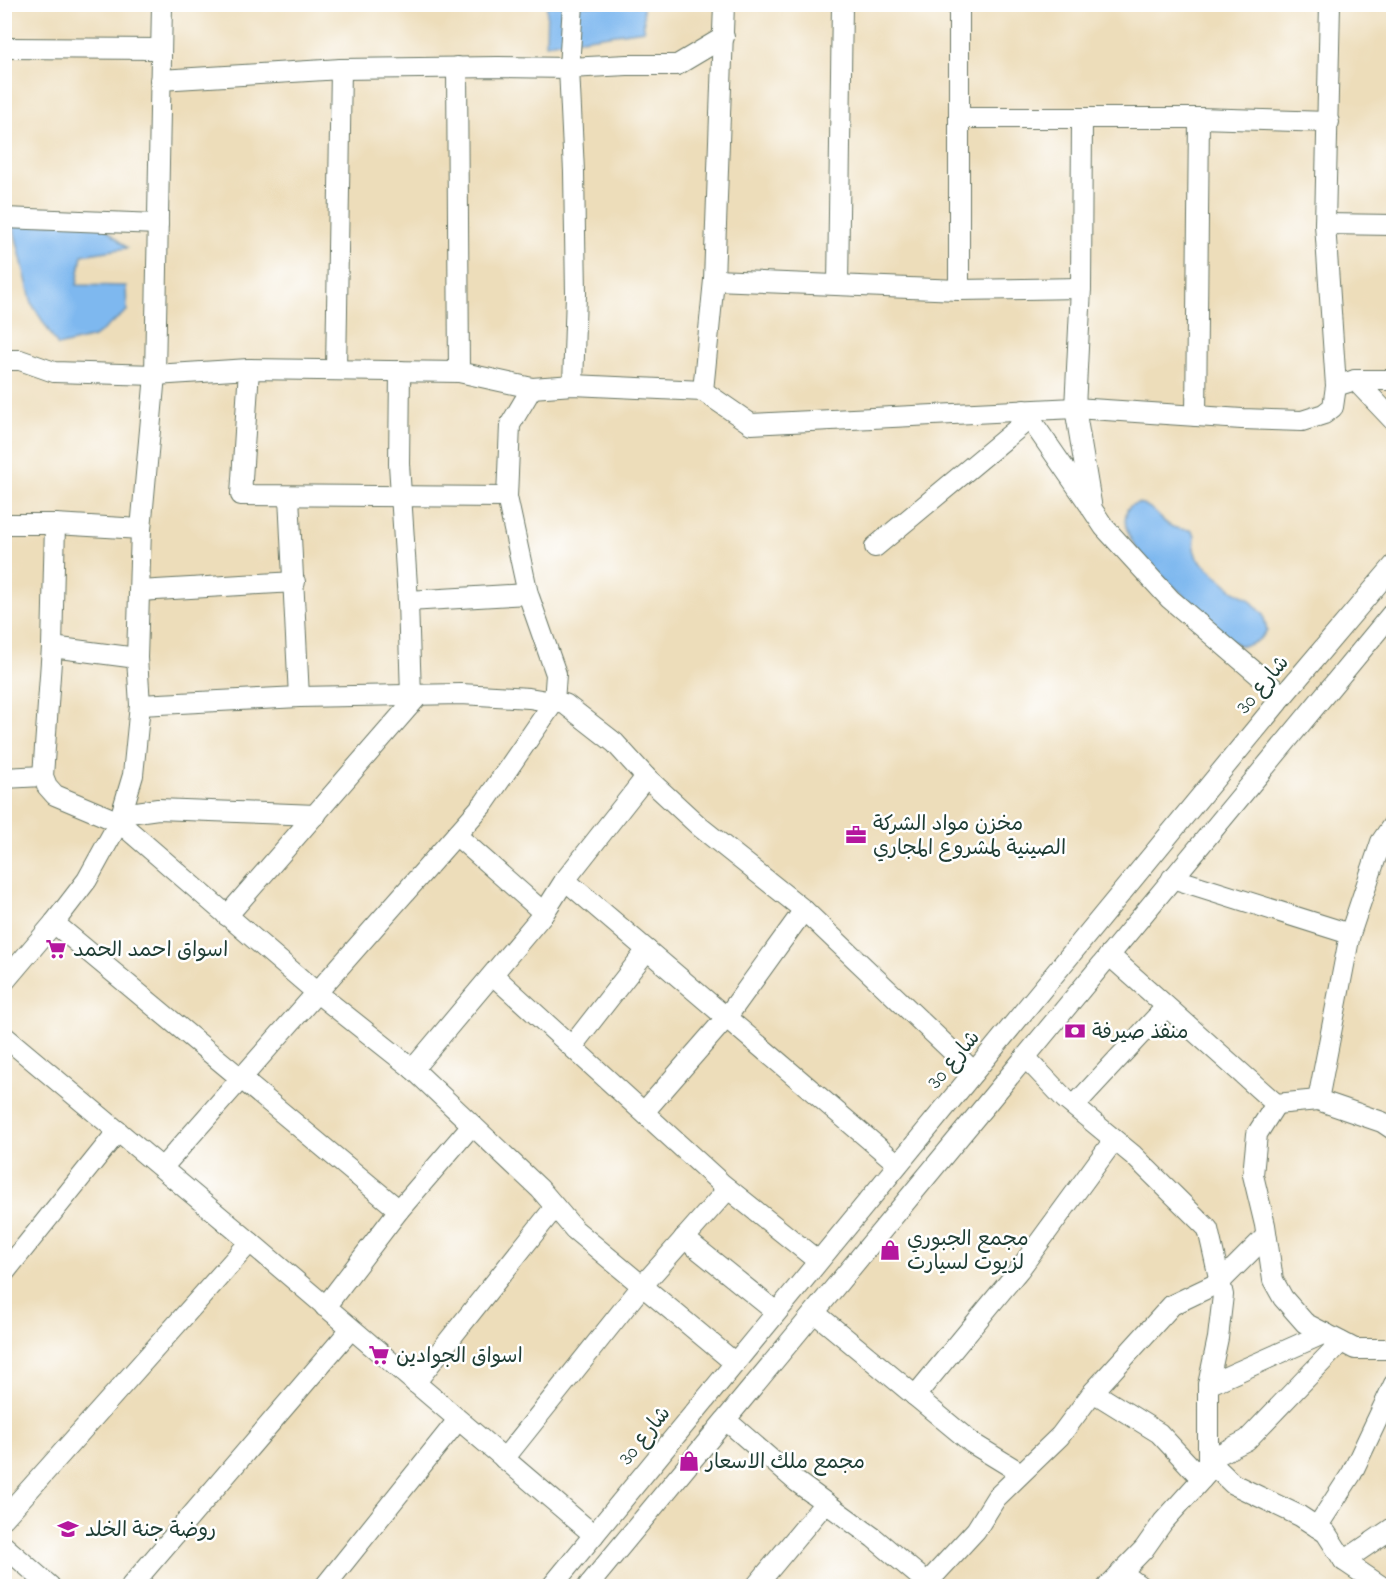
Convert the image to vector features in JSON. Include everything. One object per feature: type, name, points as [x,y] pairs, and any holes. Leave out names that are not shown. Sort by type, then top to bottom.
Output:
[{"type":"street","points":[[4,982],[87,880],[120,818],[134,775],[140,705],[137,658],[141,529],[154,375],[162,4]]},
{"type":"street","points":[[573,4],[569,68],[576,294],[573,385]]},
{"type":"street","points":[[703,391],[714,280],[724,4]]},
{"type":"street","points":[[838,285],[842,4]]},
{"type":"street","points":[[959,4],[959,290]]},
{"type":"street","points":[[4,360],[20,360],[54,372],[154,375],[249,369],[459,372],[532,388],[573,385],[703,391],[751,424],[1026,414],[1075,408],[1302,421],[1324,414],[1334,407],[1346,383],[1325,224],[1330,4]]},
{"type":"street","points":[[160,80],[341,69],[677,65],[724,37]]},
{"type":"street","points":[[4,48],[161,49]]},
{"type":"street","points":[[457,68],[459,372]]},
{"type":"street","points":[[336,370],[341,69]]},
{"type":"street","points":[[959,118],[1198,118],[1329,122]]},
{"type":"street","points":[[1082,118],[1081,288],[1075,408],[1092,509]]},
{"type":"street","points":[[1196,416],[1198,118]]},
{"type":"street","points":[[4,218],[158,224]]},
{"type":"street","points":[[1325,224],[1394,225]]},
{"type":"street","points":[[714,280],[959,290],[1081,288]]},
{"type":"street","points":[[249,369],[241,495],[507,497]]},
{"type":"street","points":[[227,916],[316,815],[414,696],[403,495],[399,464],[400,371]]},
{"type":"street","points":[[1346,383],[1394,380]]},
{"type":"street","points":[[1346,383],[1394,421]]},
{"type":"street","points":[[162,1168],[485,802],[554,702],[556,674],[528,594],[507,497],[510,425],[532,388]]},
{"type":"street","points":[[1026,414],[1104,528],[1170,599],[1283,696]]},
{"type":"street","points":[[875,547],[1026,414]]},
{"type":"street","points":[[289,497],[299,697]]},
{"type":"street","points":[[4,524],[55,524],[141,529]]},
{"type":"street","points":[[55,524],[52,647],[43,776],[47,786],[55,795],[120,818],[227,916],[316,992],[413,1069],[540,1190],[574,1229],[735,1363]]},
{"type":"street","name":"شارع 30","points":[[552,1587],[1283,696],[1394,565]]},
{"type":"street","points":[[139,591],[295,582]]},
{"type":"street","points":[[408,601],[528,594]]},
{"type":"street","points":[[588,1587],[1394,611]]},
{"type":"street","points":[[52,647],[137,658]]},
{"type":"street","points":[[1300,676],[1301,684],[1310,694],[1324,695]]},
{"type":"street","points":[[140,705],[299,697],[461,694],[529,698],[565,704],[615,743],[646,777],[700,827],[804,910],[974,1072]]},
{"type":"street","points":[[1257,728],[1271,730],[1279,740],[1279,749]]},
{"type":"street","points":[[4,778],[43,776]]},
{"type":"street","points":[[413,1069],[544,913],[565,880],[646,777]]},
{"type":"street","points":[[120,818],[158,809],[316,815]]},
{"type":"street","points":[[1318,1100],[1350,934],[1381,842],[1394,823]]},
{"type":"street","points":[[456,835],[544,913]]},
{"type":"street","points":[[1172,878],[1350,934]]},
{"type":"street","points":[[565,880],[898,1164]]},
{"type":"street","points":[[644,1112],[726,1018],[804,910]]},
{"type":"street","points":[[54,923],[399,1210]]},
{"type":"street","points":[[572,1046],[647,950]]},
{"type":"street","points":[[1109,955],[1276,1104],[1318,1100],[1382,1122],[1394,1130]]},
{"type":"street","points":[[493,975],[728,1189],[818,1261]]},
{"type":"street","points":[[1074,1106],[1167,1007]]},
{"type":"street","points":[[4,1036],[594,1535]]},
{"type":"street","points":[[1025,1057],[1074,1106],[1133,1155],[1208,1229],[1223,1295],[1218,1338],[1208,1385],[1208,1468]]},
{"type":"street","points":[[1276,1104],[1257,1134],[1253,1175],[1273,1280],[1305,1323],[1354,1349],[1394,1349]]},
{"type":"street","points":[[325,1307],[399,1210],[472,1125]]},
{"type":"street","points":[[4,1273],[118,1131]]},
{"type":"street","points":[[915,1396],[1019,1270],[1114,1140]]},
{"type":"street","points":[[504,1459],[642,1286],[728,1189]]},
{"type":"street","points":[[415,1383],[555,1207]]},
{"type":"street","points":[[727,1421],[797,1482],[874,1538],[929,1585],[976,1530],[996,1498],[1060,1436],[1093,1392],[1172,1305],[1220,1281],[1266,1236]]},
{"type":"street","points":[[684,1238],[776,1312]]},
{"type":"street","points":[[4,1518],[250,1242]]},
{"type":"street","points":[[815,1313],[972,1443],[1021,1473]]},
{"type":"street","points":[[131,1587],[351,1329]]},
{"type":"street","points":[[1208,1385],[1333,1338]]},
{"type":"street","points":[[1140,1587],[1114,1579],[1144,1549],[1163,1522],[1208,1468],[1246,1440],[1333,1338]]},
{"type":"street","points":[[1317,1527],[1352,1473],[1394,1384]]},
{"type":"street","points":[[1093,1392],[1159,1433],[1233,1484],[1300,1516],[1326,1533],[1344,1561],[1381,1587]]},
{"type":"street","points":[[325,1587],[458,1420]]},
{"type":"street","points":[[756,1587],[825,1503]]},
{"type":"street","points":[[1344,1561],[1394,1527]]},
{"type":"street","points":[[4,1546],[50,1587]]},
{"type":"water","points":[[547,5],[643,5],[644,30],[546,44]]},
{"type":"water","points":[[96,220],[127,248],[82,255],[77,285],[126,286],[127,311],[94,337],[58,346],[32,304],[13,225]]},
{"type":"water","points":[[1138,503],[1149,507],[1170,526],[1191,530],[1195,536],[1194,549],[1197,558],[1234,591],[1249,599],[1263,614],[1267,630],[1261,637],[1254,643],[1245,645],[1231,641],[1204,612],[1141,554],[1126,527],[1127,510]]},
{"type":"place","name":"مخزن مواد الشركة الصينية لمشروع المجاري","points":[[856,835]]},
{"type":"place","name":"اسواق احمد الحمد","points":[[56,949]]},
{"type":"place","name":"منفذ صيرفة","points":[[1075,1031]]},
{"type":"place","name":"مجمع الجبوري لزيوت لسيارت","points":[[890,1250]]},
{"type":"place","name":"اسواق الجوادين","points":[[379,1355]]},
{"type":"place","name":"مجمع ملك الاسعار","points":[[689,1461]]},
{"type":"place","name":"روضة جنة الخلد","points":[[68,1529]]}]
